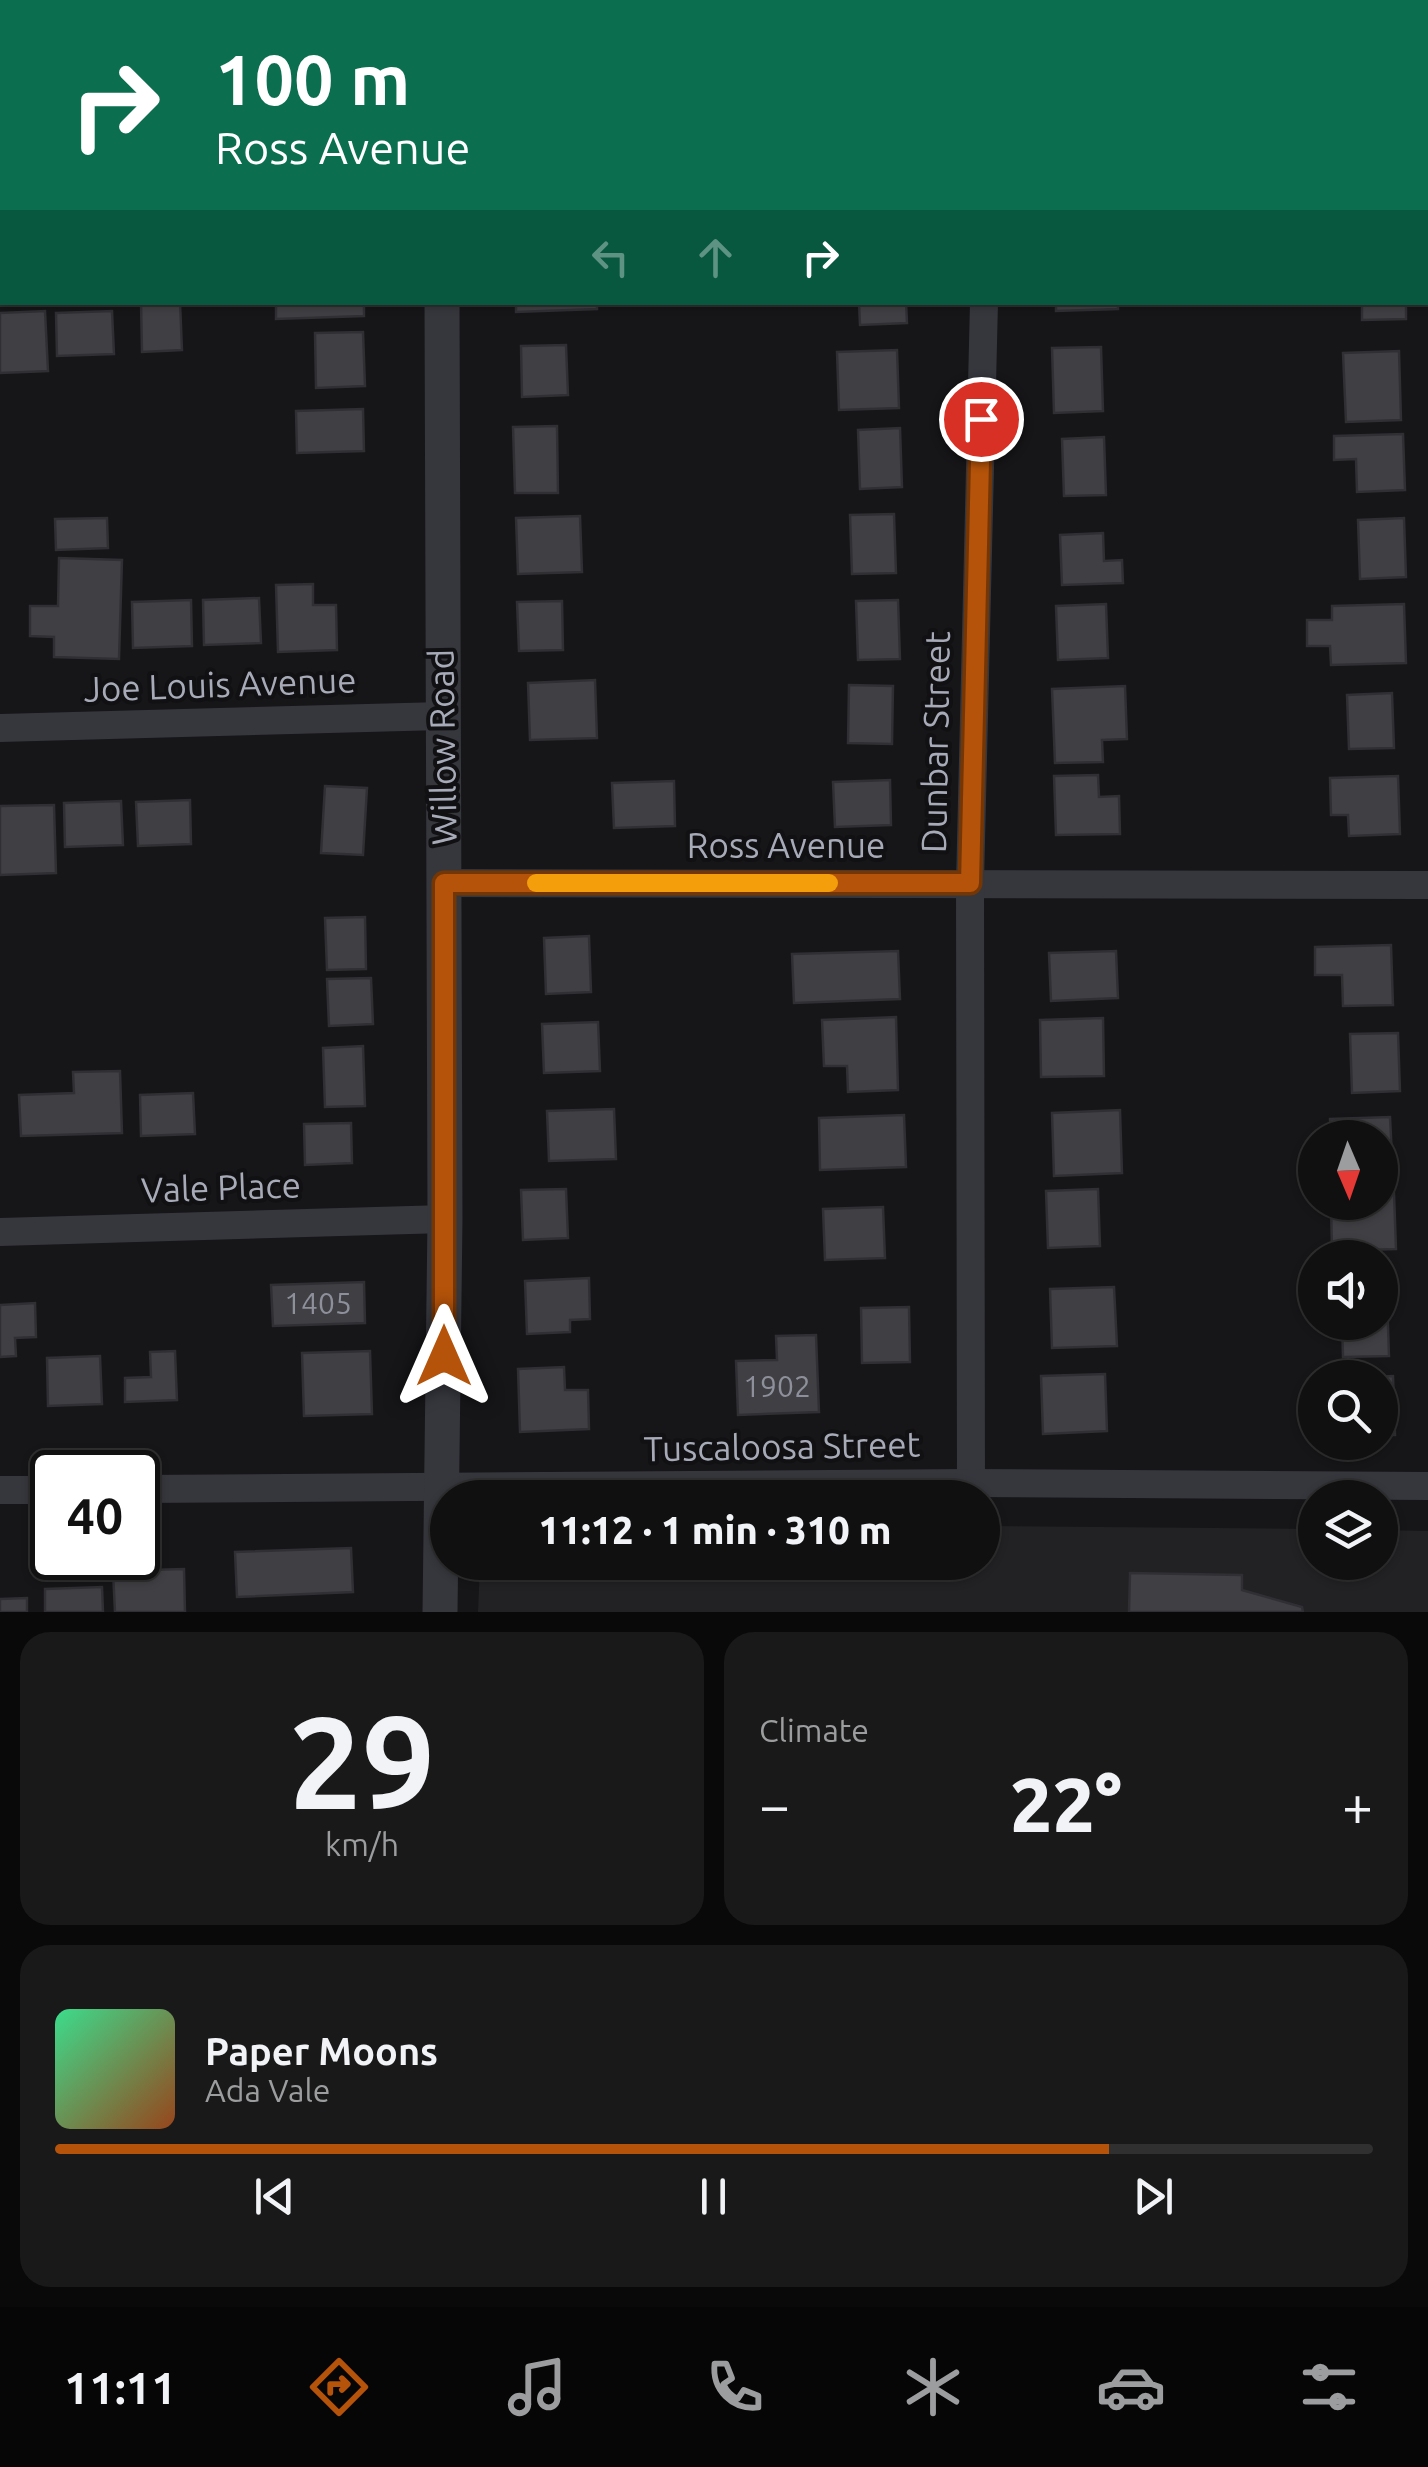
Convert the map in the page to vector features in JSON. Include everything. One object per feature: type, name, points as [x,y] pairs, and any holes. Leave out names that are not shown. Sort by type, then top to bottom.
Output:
[{"type":"street","name":"Willow Road","points":[[442,305],[444,1480]]},
{"type":"street","name":"Dunbar Street","points":[[971,1480],[970,883],[984,305]]},
{"type":"street","name":"Joe Louis Avenue","points":[[0,728],[442,716]]},
{"type":"street","name":"Ross Avenue","points":[[444,883],[1428,885]]},
{"type":"street","name":"Vale Place","points":[[0,1232],[445,1218]]},
{"type":"street","name":"Tuscaloosa Street","points":[[1000,1483],[1428,1486]]},
{"type":"street","name":"Tuscaloosa Street","points":[[160,1489],[430,1488]]},
{"type":"street","points":[[0,1490],[30,1490]]},
{"type":"street","name":"Willow Road","points":[[440,1612],[441,1580]]},
{"type":"shaded area","points":[[1000,1526],[1298,1529],[1298,1580],[1398,1580],[1398,1530],[1428,1531],[1428,1612],[478,1612],[479,1580],[1000,1580]]},
{"type":"building","points":[[141,305],[180,305],[182,350],[142,352]]},
{"type":"building","points":[[276,305],[364,305],[364,316],[276,319]]},
{"type":"building","points":[[516,305],[597,305],[597,309],[516,312]]},
{"type":"building","points":[[859,305],[906,305],[907,323],[860,325]]},
{"type":"building","points":[[1056,305],[1118,305],[1118,309],[1056,311]]},
{"type":"building","points":[[1362,305],[1406,305],[1406,319],[1362,320]]},
{"type":"building","points":[[45,311],[48,371],[0,373],[0,313]]},
{"type":"building","points":[[112,311],[114,354],[57,356],[56,313]]},
{"type":"building","points":[[363,332],[365,386],[316,388],[315,333]]},
{"type":"building","points":[[566,345],[568,395],[522,397],[521,346]]},
{"type":"building","points":[[1101,347],[1103,411],[1054,413],[1052,348]]},
{"type":"building","points":[[897,350],[899,408],[839,410],[837,352]]},
{"type":"building","points":[[1399,351],[1401,420],[1346,422],[1343,353]]},
{"type":"building","points":[[363,409],[364,451],[297,453],[296,411]]},
{"type":"building","points":[[557,426],[558,493],[515,493],[513,427]]},
{"type":"building","points":[[900,428],[902,487],[860,489],[858,430]]},
{"type":"building","points":[[1403,434],[1405,490],[1357,492],[1356,459],[1334,460],[1334,436]]},
{"type":"building","points":[[1104,437],[1106,495],[1064,496],[1062,439]]},
{"type":"building","points":[[894,514],[896,573],[852,574],[850,515]]},
{"type":"building","points":[[580,516],[582,572],[518,574],[516,518]]},
{"type":"building","points":[[107,518],[108,548],[56,550],[55,519]]},
{"type":"building","points":[[1404,518],[1406,577],[1360,579],[1358,520]]},
{"type":"building","points":[[1103,533],[1104,561],[1122,560],[1123,583],[1062,585],[1060,535]]},
{"type":"building","points":[[59,558],[122,560],[119,659],[54,657],[54,637],[30,636],[30,606],[58,606]]},
{"type":"building","points":[[313,584],[313,605],[336,605],[337,650],[278,652],[276,585]]},
{"type":"building","points":[[259,598],[261,643],[204,645],[203,600]]},
{"type":"building","points":[[191,600],[192,646],[133,648],[132,602]]},
{"type":"building","points":[[898,600],[900,659],[858,660],[856,601]]},
{"type":"building","points":[[562,601],[563,650],[519,651],[517,602]]},
{"type":"building","points":[[1106,604],[1108,658],[1058,660],[1056,606]]},
{"type":"building","points":[[1404,604],[1406,663],[1331,665],[1330,646],[1307,646],[1307,620],[1332,620],[1332,606]]},
{"type":"building","points":[[595,680],[597,738],[530,740],[528,683]]},
{"type":"building","points":[[849,685],[893,686],[892,744],[848,743]]},
{"type":"building","points":[[1125,686],[1127,739],[1102,740],[1103,762],[1055,763],[1052,689]]},
{"type":"building","points":[[1392,693],[1394,748],[1349,749],[1347,695]]},
{"type":"building","points":[[1098,775],[1099,797],[1119,796],[1120,834],[1056,835],[1054,776]]},
{"type":"building","points":[[1398,776],[1400,834],[1349,836],[1348,815],[1331,815],[1330,778]]},
{"type":"building","points":[[890,780],[891,825],[835,827],[833,782]]},
{"type":"building","points":[[674,781],[675,826],[614,828],[612,783]]},
{"type":"building","points":[[325,786],[367,788],[363,855],[321,853]]},
{"type":"building","points":[[190,800],[191,844],[138,846],[136,802]]},
{"type":"building","points":[[121,801],[123,845],[65,847],[64,803]]},
{"type":"building","points":[[54,805],[56,873],[0,875],[0,806]]},
{"type":"building","points":[[365,917],[366,969],[327,970],[325,918]]},
{"type":"building","points":[[589,936],[591,992],[546,994],[544,938]]},
{"type":"building","points":[[1391,945],[1393,1005],[1343,1006],[1342,975],[1315,975],[1315,947]]},
{"type":"building","points":[[898,951],[900,999],[794,1003],[792,954]]},
{"type":"building","points":[[1116,951],[1118,998],[1051,1001],[1049,953]]},
{"type":"building","points":[[371,978],[373,1024],[329,1026],[327,979]]},
{"type":"building","points":[[896,1017],[898,1090],[848,1092],[847,1066],[824,1066],[822,1020]]},
{"type":"building","points":[[1103,1018],[1104,1076],[1041,1077],[1040,1020]]},
{"type":"building","points":[[598,1022],[600,1071],[544,1073],[542,1024]]},
{"type":"building","points":[[1398,1033],[1400,1091],[1352,1093],[1350,1034]]},
{"type":"building","points":[[363,1046],[365,1106],[325,1107],[323,1048]]},
{"type":"building","points":[[120,1071],[122,1133],[21,1136],[19,1095],[74,1093],[73,1072]]},
{"type":"building","points":[[193,1093],[195,1134],[141,1136],[140,1095]]},
{"type":"building","points":[[614,1109],[616,1159],[549,1161],[547,1111]]},
{"type":"building","points":[[1120,1110],[1122,1173],[1054,1176],[1052,1113]]},
{"type":"building","points":[[904,1115],[906,1167],[820,1170],[819,1118]]},
{"type":"building","points":[[1390,1117],[1390,1120],[1330,1120]]},
{"type":"building","points":[[351,1123],[352,1163],[305,1165],[304,1124]]},
{"type":"building","points":[[566,1189],[568,1238],[523,1240],[521,1190]]},
{"type":"building","points":[[1098,1189],[1100,1246],[1048,1248],[1046,1191]]},
{"type":"building","points":[[883,1207],[885,1258],[825,1260],[823,1209]]},
{"type":"building","points":[[1331,1220],[1395,1220],[1396,1240],[1332,1240]]},
{"type":"building","points":[[589,1278],[590,1319],[570,1320],[570,1332],[527,1334],[525,1281]]},
{"type":"building","points":[[364,1282],[365,1323],[273,1326],[271,1285]]},
{"type":"building","points":[[1114,1287],[1117,1346],[1052,1348],[1050,1289]]},
{"type":"building","points":[[35,1303],[36,1337],[15,1338],[16,1356],[0,1357],[0,1305]]},
{"type":"building","points":[[909,1307],[910,1362],[862,1363],[861,1308]]},
{"type":"building","points":[[816,1335],[819,1412],[738,1415],[736,1361],[777,1360],[776,1336]]},
{"type":"building","points":[[1343,1340],[1388,1340],[1389,1356],[1343,1357]]},
{"type":"building","points":[[175,1351],[177,1400],[125,1402],[125,1378],[151,1377],[150,1352]]},
{"type":"building","points":[[370,1351],[372,1414],[304,1416],[302,1353]]},
{"type":"building","points":[[100,1356],[102,1404],[48,1406],[47,1358]]},
{"type":"building","points":[[564,1367],[565,1390],[588,1390],[589,1429],[520,1432],[518,1369]]},
{"type":"building","points":[[1105,1374],[1107,1431],[1043,1434],[1041,1376]]},
{"type":"building","points":[[351,1548],[353,1592],[237,1597],[235,1552]]},
{"type":"building","points":[[184,1569],[185,1612],[115,1612],[113,1580],[160,1580],[160,1570]]},
{"type":"building","points":[[1130,1573],[1242,1575],[1242,1590],[1302,1607],[1303,1612],[1129,1612]]},
{"type":"building","points":[[102,1587],[103,1612],[45,1612],[45,1589]]},
{"type":"building","points":[[27,1598],[27,1612],[0,1612],[0,1599]]},
{"type":"slow traffic","points":[[536,883],[829,883]]},
{"type":"route","points":[[444,1356],[444,883],[970,883],[981,419]]}]
